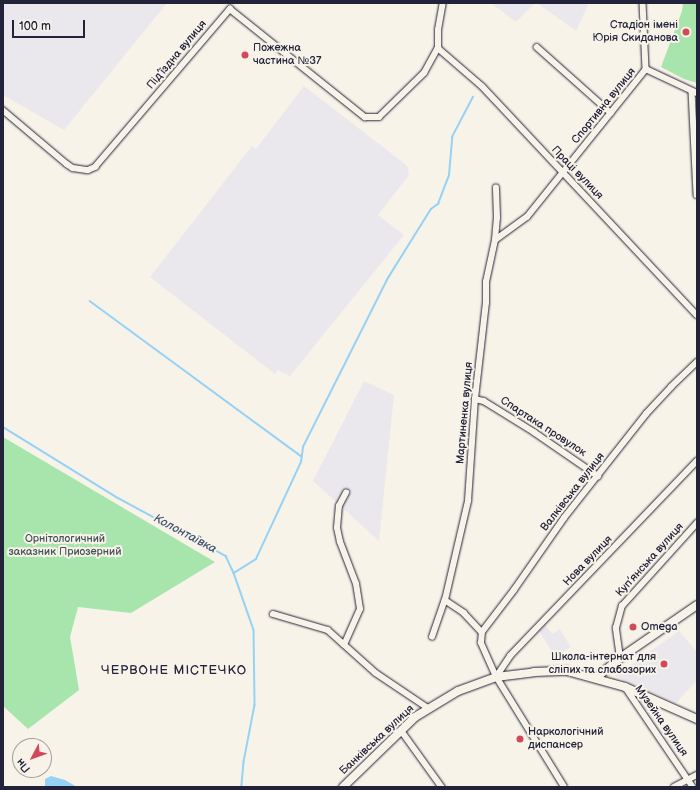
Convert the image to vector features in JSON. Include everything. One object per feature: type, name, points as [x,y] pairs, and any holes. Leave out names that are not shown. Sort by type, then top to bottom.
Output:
[{"type":"main road","points":[[596,678],[620,658],[697,605]]},
{"type":"main road","name":"Банківська вулиця","points":[[343,787],[401,730],[428,708],[458,691],[496,677],[534,672],[567,672],[596,678],[625,687],[697,719]]},
{"type":"street","points":[[438,48],[438,30],[443,3]]},
{"type":"street","points":[[643,3],[646,70],[695,92],[697,195]]},
{"type":"street","name":"Під’їздна вулиця","points":[[3,110],[67,164],[73,168],[88,170],[95,167],[230,9],[365,117],[379,117],[424,73],[438,48]]},
{"type":"street","points":[[537,46],[611,113]]},
{"type":"street","name":"Праці вулиця","points":[[438,48],[482,86],[563,174],[635,247],[697,315]]},
{"type":"street","name":"Спортивна вулиця","points":[[495,240],[527,217],[646,70]]},
{"type":"street","name":"Мартиненка вулиця","points":[[432,637],[445,600],[468,501],[475,399],[486,303],[486,282],[495,240],[497,218],[496,188]]},
{"type":"street","name":"Валківська вулиця","points":[[482,632],[514,590],[564,518],[646,414],[670,387],[697,362]]},
{"type":"street","name":"Спартака провулок","points":[[475,399],[484,401],[534,432],[598,476]]},
{"type":"street","name":"Нова вулиця","points":[[496,677],[510,656],[697,461]]},
{"type":"street","points":[[344,645],[360,609],[356,584],[340,542],[337,528],[339,506],[346,493]]},
{"type":"street","name":"Куп’янська вулиця","points":[[620,658],[616,628],[622,606],[697,523]]},
{"type":"street","points":[[445,600],[464,613],[482,632],[481,643],[496,677],[564,787]]},
{"type":"street","points":[[272,614],[328,630],[386,681],[428,708]]},
{"type":"street","name":"Музейна вулиця","points":[[625,687],[693,787]]},
{"type":"street","points":[[401,730],[442,787]]},
{"type":"street","points":[[674,787],[697,775]]},
{"type":"shaded area","points":[[3,3],[167,3],[64,130],[3,95]]},
{"type":"shaded area","points":[[491,3],[535,3],[516,22]]},
{"type":"shaded area","points":[[537,3],[589,3],[576,31]]},
{"type":"shaded area","points":[[304,86],[405,164],[408,168],[409,175],[378,215],[404,235],[290,376],[278,370],[275,374],[150,277],[252,146],[256,149]]},
{"type":"shaded area","points":[[364,381],[394,395],[379,541],[313,481]]},
{"type":"shaded area","points":[[545,624],[552,634],[560,629],[571,647],[555,657],[538,629]]},
{"type":"shaded area","name":"Школа-інтернат для сліпих та слабозорих","points":[[679,631],[697,652],[697,680],[676,703],[615,676]]},
{"type":"green space","name":"Стадiон імені Юрія Скиданова","points":[[683,3],[697,3],[697,83],[684,79],[661,67],[682,11]]},
{"type":"green space","name":"Орнiтологичний заказник Приозерний","points":[[3,437],[215,562],[131,613],[78,607],[70,637],[79,690],[28,729],[3,706]]},
{"type":"water","points":[[52,776],[65,780],[77,787],[45,787],[45,779],[52,778]]},
{"type":"waterway","points":[[234,573],[256,559],[301,462],[303,447],[388,278],[431,209],[438,204],[449,175],[452,137],[473,97]]},
{"type":"waterway","points":[[90,301],[301,456]]},
{"type":"waterway","name":"Колонтаївка","points":[[3,427],[118,498],[226,556],[234,573],[254,630],[255,705],[244,762],[242,787]]},
{"type":"place","name":"Стадiон імені Юрія Скиданова","points":[[686,32]]},
{"type":"place","name":"Пожежна частина №37","points":[[245,55]]},
{"type":"place","name":"Omega","points":[[633,627]]},
{"type":"place","name":"Школа-інтернат для сліпих та слабозорих","points":[[664,664]]},
{"type":"place","name":"Наркологічний диспансер","points":[[520,739]]},
{"type":"district","name":"ЧЕРВОНЕ МІСТЕЧКО","points":[[174,670]]}]
